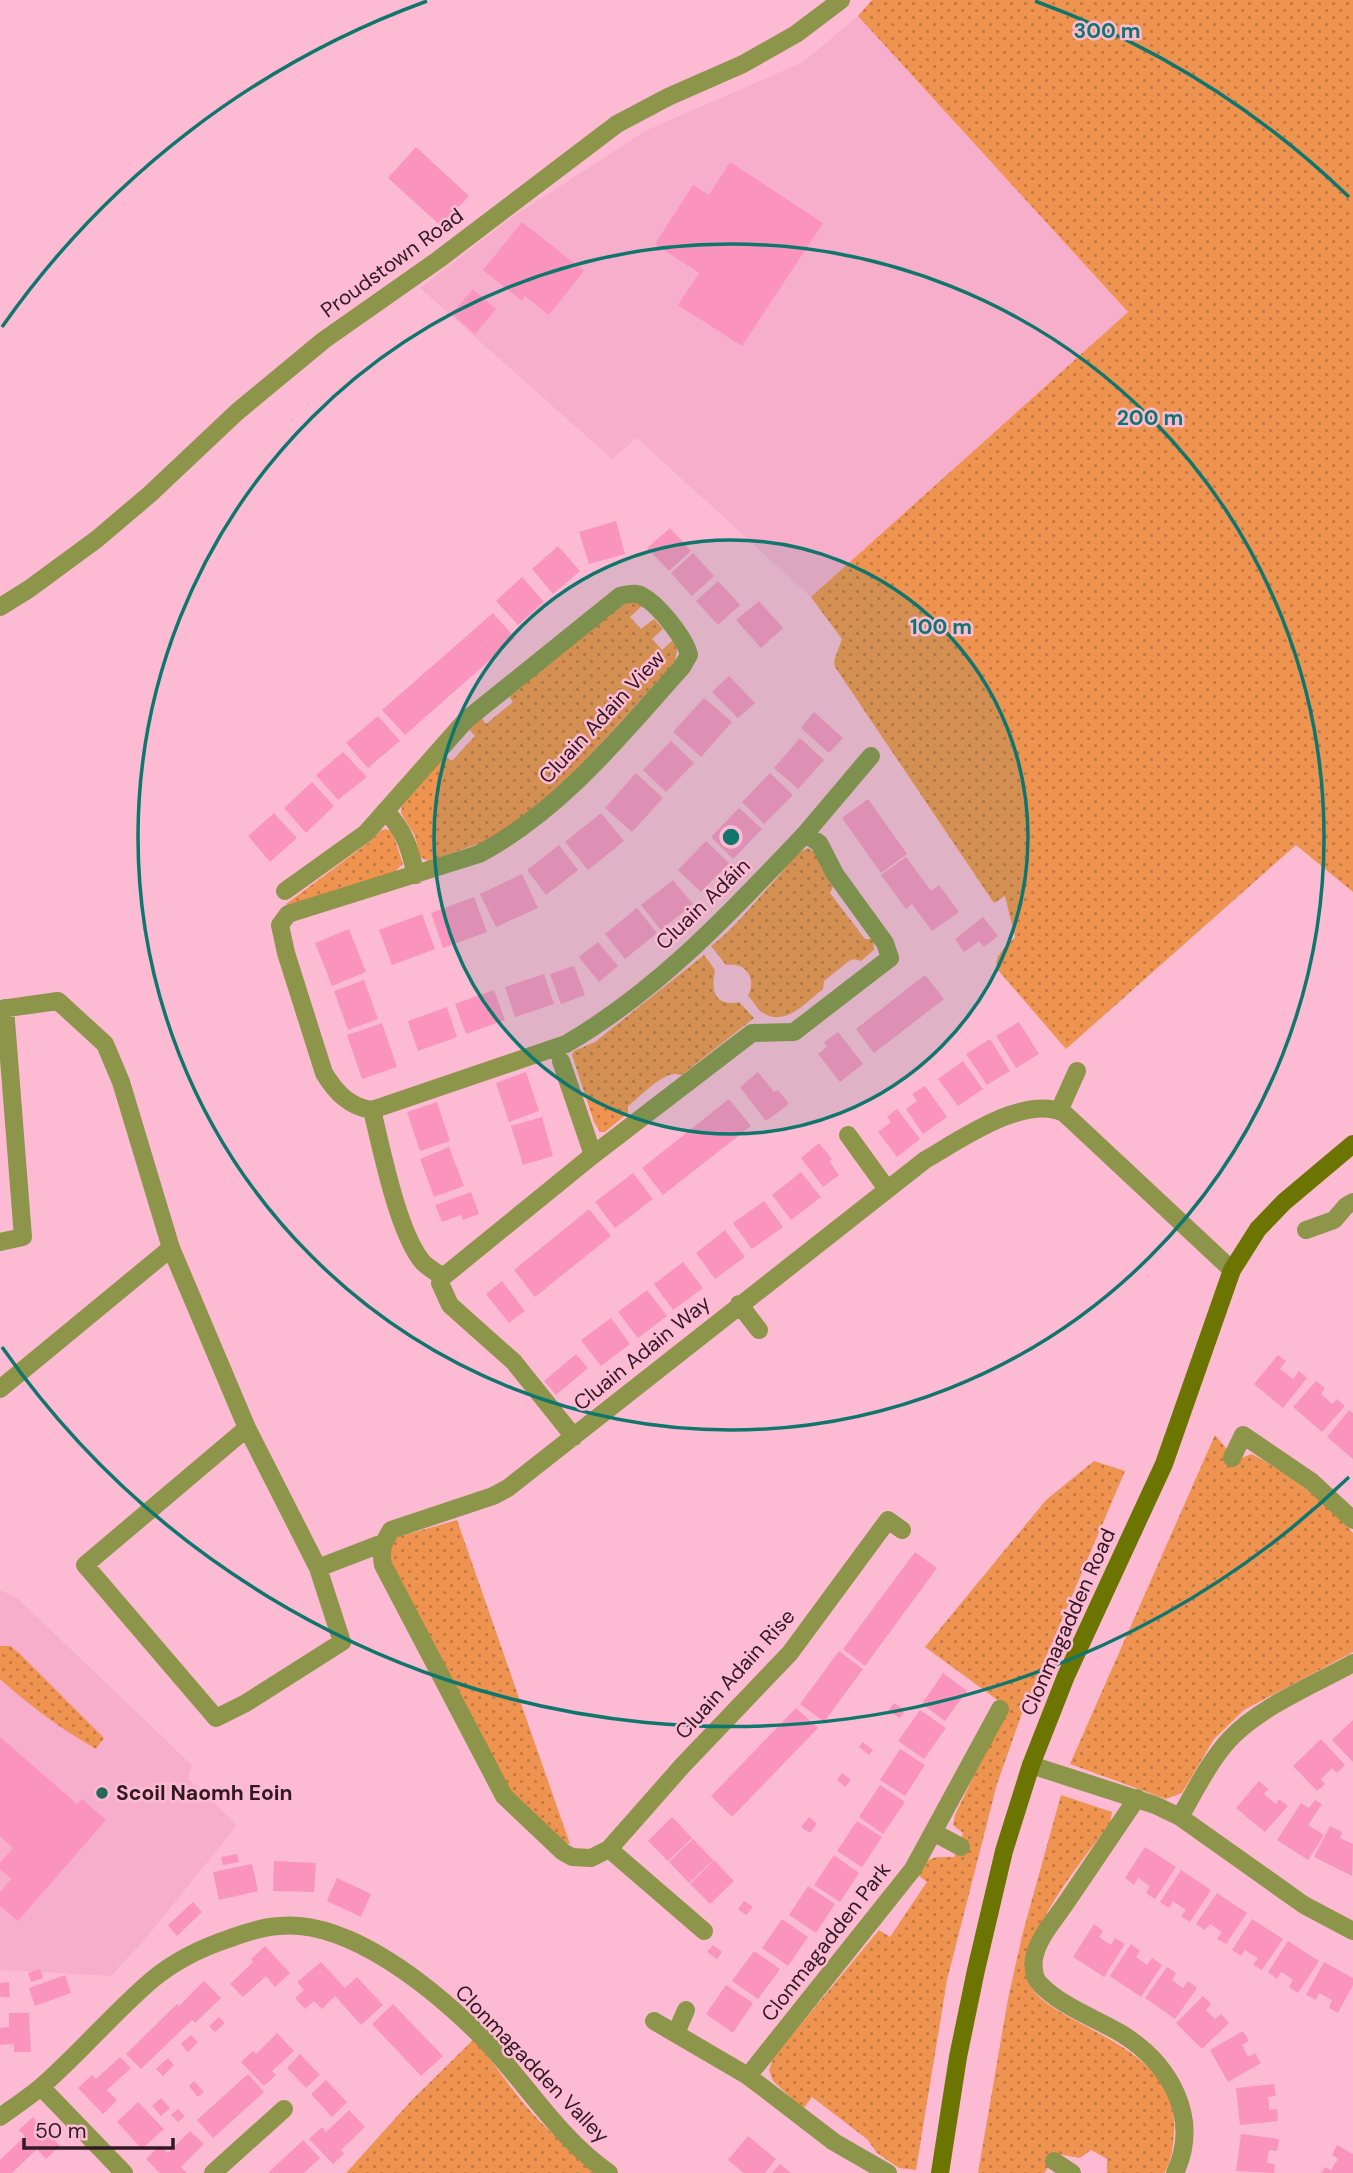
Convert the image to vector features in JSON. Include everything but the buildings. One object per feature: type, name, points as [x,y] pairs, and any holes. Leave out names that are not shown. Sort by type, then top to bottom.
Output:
[{"type":"street","name":"Proudstown Road","points":[[0,607],[97,539],[150,494],[237,412],[324,340],[438,260],[617,124],[668,97],[743,64],[796,34],[841,0]]},
{"type":"street","name":"Cluain Adain View","points":[[285,891],[366,833],[466,720],[620,596],[642,595],[682,637],[689,654],[682,667],[586,775],[500,843],[479,854],[288,914],[280,925],[286,953],[324,1073],[334,1089],[357,1108],[372,1110]]},
{"type":"street","name":"Cluain Adáin","points":[[372,1110],[566,1044],[592,1029],[699,944],[805,834],[871,755]]},
{"type":"street","points":[[385,811],[397,822],[405,835],[416,875]]},
{"type":"street","points":[[574,1437],[514,1362],[450,1306],[440,1283],[443,1277],[593,1155],[752,1033],[794,1032],[890,958],[885,943],[835,874],[819,843],[805,834]]},
{"type":"street","points":[[0,1242],[23,1237],[2,1008],[58,1001],[105,1044],[121,1082],[171,1248],[247,1428],[318,1568],[342,1642],[246,1703],[216,1718],[85,1565],[247,1428]]},
{"type":"street","points":[[561,1060],[593,1155]]},
{"type":"street","points":[[1077,1071],[1059,1111],[1071,1119],[1232,1269]]},
{"type":"street","name":"Cluain Adain Way","points":[[318,1568],[383,1543],[391,1530],[405,1524],[493,1496],[508,1488],[925,1160],[981,1128],[1031,1108],[1059,1111]]},
{"type":"street","points":[[372,1110],[392,1188],[408,1235],[422,1262],[443,1277]]},
{"type":"street","points":[[848,1135],[887,1189]]},
{"type":"street","name":"Clonmagadden Road","points":[[940,2173],[975,1970],[1004,1852],[1031,1765],[1066,1676],[1164,1464],[1232,1269],[1258,1229],[1284,1202],[1353,1144]]},
{"type":"street","points":[[1306,1230],[1334,1220],[1353,1202]]},
{"type":"street","points":[[0,1389],[171,1248]]},
{"type":"street","points":[[739,1304],[759,1330]]},
{"type":"street","points":[[1232,1458],[1243,1435],[1312,1482],[1353,1520]]},
{"type":"street","name":"Cluain Adain Rise","points":[[383,1543],[380,1553],[383,1565],[504,1796],[562,1852],[572,1857],[591,1858],[609,1849],[683,1765],[790,1653],[888,1520],[902,1530]]},
{"type":"street","points":[[1180,1817],[1215,1757],[1230,1738],[1250,1721],[1353,1663]]},
{"type":"street","name":"Clonmagadden Park","points":[[748,2076],[913,1869],[935,1833],[1000,1709]]},
{"type":"street","points":[[1031,1765],[1137,1798],[1180,1817],[1304,1905],[1353,1931]]},
{"type":"street","points":[[1137,1798],[1046,1931],[1034,1956],[1034,1971],[1039,1983],[1054,1996],[1124,2036],[1160,2067],[1175,2088],[1182,2104],[1186,2134],[1182,2160],[1175,2173]]},
{"type":"street","points":[[935,1833],[961,1847]]},
{"type":"street","points":[[609,1849],[704,1931]]},
{"type":"street","name":"Clonmagadden Valley","points":[[0,2117],[41,2087],[154,1979],[182,1959],[247,1932],[281,1925],[310,1928],[344,1937],[376,1953],[413,1977],[481,2036],[564,2134],[609,2173]]},
{"type":"street","points":[[676,2033],[686,2010]]},
{"type":"street","points":[[654,2021],[748,2076],[834,2143],[888,2173]]},
{"type":"street","points":[[41,2087],[124,2173]]},
{"type":"street","points":[[213,2173],[284,2109]]},
{"type":"street","points":[[1054,2161],[1072,2173]]},
{"type":"shaded area","points":[[872,0],[1353,0],[1353,892],[1296,845],[1066,1049],[997,969],[999,956],[1015,937],[1005,896],[994,903],[835,667],[834,661],[842,639],[811,597],[1128,312],[858,16]]},
{"type":"shaded area","points":[[858,16],[1128,312],[811,597],[637,438],[612,459],[420,288],[511,218],[645,131],[803,62]]},
{"type":"shaded area","points":[[633,600],[642,606],[630,617],[641,629],[654,619],[663,629],[652,639],[662,650],[673,640],[677,650],[675,662],[566,782],[538,805],[490,840],[428,861],[420,857],[415,836],[401,813],[402,806],[445,756],[452,761],[475,736],[469,729],[481,717],[486,724],[513,702],[509,696],[623,604]]},
{"type":"shaded area","points":[[385,829],[392,831],[403,864],[393,873],[288,907],[286,904]]},
{"type":"shaded area","points":[[808,848],[819,859],[833,887],[830,893],[865,939],[873,939],[874,950],[861,961],[849,961],[824,981],[823,989],[803,1006],[788,1015],[771,1017],[761,1012],[748,996],[751,983],[748,973],[739,966],[726,965],[711,946],[737,922],[795,857]]},
{"type":"shaded area","points":[[704,955],[715,970],[714,990],[719,999],[724,1002],[739,1002],[754,1018],[683,1074],[668,1076],[653,1084],[628,1106],[628,1113],[605,1132],[600,1132],[594,1122],[572,1055],[574,1051],[595,1042]]},
{"type":"shaded area","points":[[1215,1435],[1236,1460],[1252,1454],[1293,1479],[1319,1499],[1353,1533],[1353,1652],[1244,1710],[1214,1739],[1182,1793],[1166,1799],[1070,1764]]},
{"type":"shaded area","points":[[1094,1461],[1125,1471],[1021,1716],[997,1784],[947,1980],[916,2170],[899,2168],[877,2153],[867,2139],[812,2097],[803,2109],[773,2081],[769,2070],[773,2058],[879,1930],[890,1937],[927,1882],[918,1875],[925,1864],[936,1857],[954,1857],[963,1833],[953,1825],[955,1815],[1007,1707],[925,1647],[1046,1500]]},
{"type":"shaded area","points":[[457,1520],[570,1844],[558,1841],[503,1782],[387,1559],[394,1538]]},
{"type":"shaded area","name":"Scoil Naomh Eoin","points":[[0,1590],[17,1598],[192,1765],[188,1778],[237,1825],[147,1937],[111,1976],[0,1970]]},
{"type":"shaded area","points":[[0,1646],[10,1646],[19,1653],[104,1738],[96,1749],[46,1717],[0,1679]]},
{"type":"shaded area","points":[[1061,1795],[1112,1812],[1110,1824],[1071,1875],[1044,1918],[1028,1959],[1027,1976],[1036,1993],[1054,2008],[1133,2054],[1155,2075],[1170,2101],[1174,2133],[1173,2148],[1164,2173],[1107,2173],[1107,2159],[1091,2150],[1080,2158],[1058,2154],[1044,2173],[978,2173],[1008,1999],[1023,1932]]},
{"type":"shaded area","points":[[473,2040],[532,2113],[596,2173],[346,2173],[411,2101]]},
{"type":"place","name":"Scoil Naomh Eoin","points":[[102,1793]]}]
